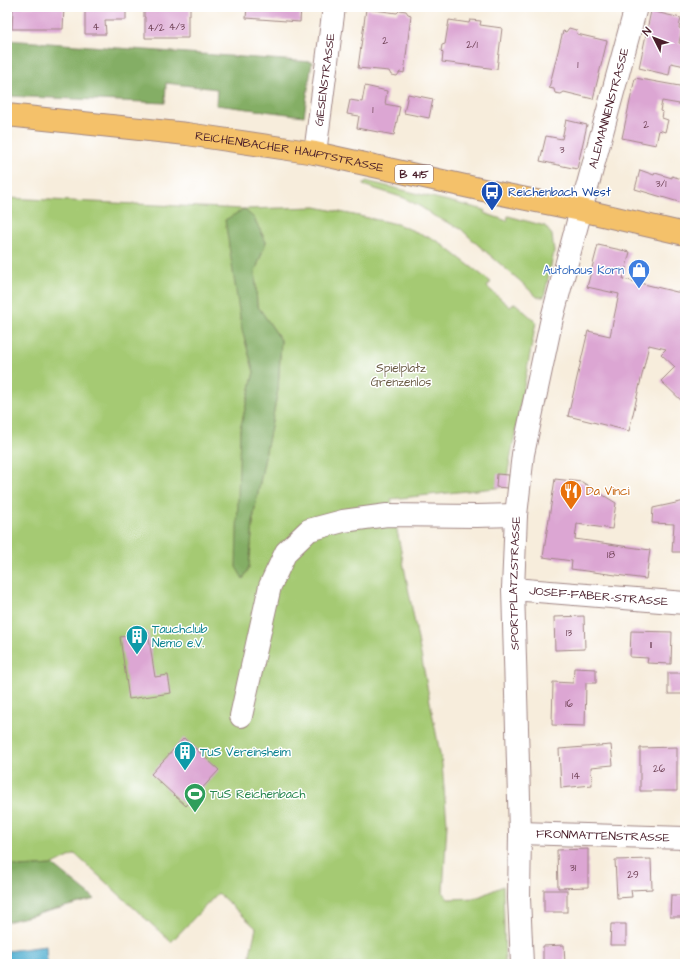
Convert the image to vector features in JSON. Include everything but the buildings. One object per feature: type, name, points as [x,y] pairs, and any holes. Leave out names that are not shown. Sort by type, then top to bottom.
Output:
[{"type":"main road","name":"REICHENBACHER HAUPTSTRASSE","points":[[7,115],[187,134],[316,153],[685,234]]},
{"type":"street","name":"GIESENSTRASSE","points":[[316,153],[334,7]]},
{"type":"street","name":"ALEMANNENSTRASSE","points":[[580,210],[636,7]]},
{"type":"street","name":"SPORTPLATZSTRASSE","points":[[522,964],[519,898],[520,833],[512,589],[516,514],[523,454],[552,318],[580,210]]},
{"type":"street","points":[[242,716],[270,586],[286,552],[309,530],[343,521],[387,515],[476,516],[516,514]]},
{"type":"street","name":"JOSEF-FABER-STRASSE","points":[[512,589],[685,603]]},
{"type":"street","name":"FRONMATTENSTRASSE","points":[[520,833],[685,838]]},
{"type":"green space","points":[[7,40],[312,62],[304,116],[216,105],[217,89],[166,83],[165,103],[7,96]]},
{"type":"green space","points":[[366,181],[485,210],[484,213],[507,221],[508,216],[545,226],[552,235],[554,252],[544,297],[537,297],[461,229],[434,216],[404,198],[363,185]]},
{"type":"green space","name":"Spielplatz Grenzenlos","points":[[7,198],[244,209],[316,207],[397,224],[436,240],[491,282],[487,287],[510,307],[515,303],[536,322],[505,487],[391,499],[442,764],[447,823],[443,893],[448,899],[476,898],[503,886],[505,964],[252,964],[250,954],[256,928],[218,893],[171,942],[75,854],[53,865],[20,867],[7,863]],"holes":[[[254,218],[266,242],[255,272],[257,305],[281,340],[278,390],[254,513],[249,568],[243,579],[240,430],[254,372],[242,330]]]},
{"type":"green space","points":[[244,209],[254,218],[266,242],[255,272],[257,305],[281,340],[278,390],[254,513],[249,568],[243,579],[236,567],[240,430],[254,372],[242,330],[225,220]]},
{"type":"green space","points":[[7,863],[20,867],[53,865],[95,899],[7,922]]},
{"type":"green space","points":[[217,958],[224,964],[190,964]]},
{"type":"water","points":[[46,946],[47,964],[7,964],[7,951]]},
{"type":"place","name":"Reichenbach West","points":[[492,212]]},
{"type":"place","name":"Autohaus Korn","points":[[639,290]]},
{"type":"place","name":"Da Vinci","points":[[571,510]]},
{"type":"place","name":"Tauchclub Nemo e.V.","points":[[137,656]]},
{"type":"place","name":"TuS Vereinsheim","points":[[185,772]]},
{"type":"place","name":"TuS Reichenbach","points":[[195,814]]}]
